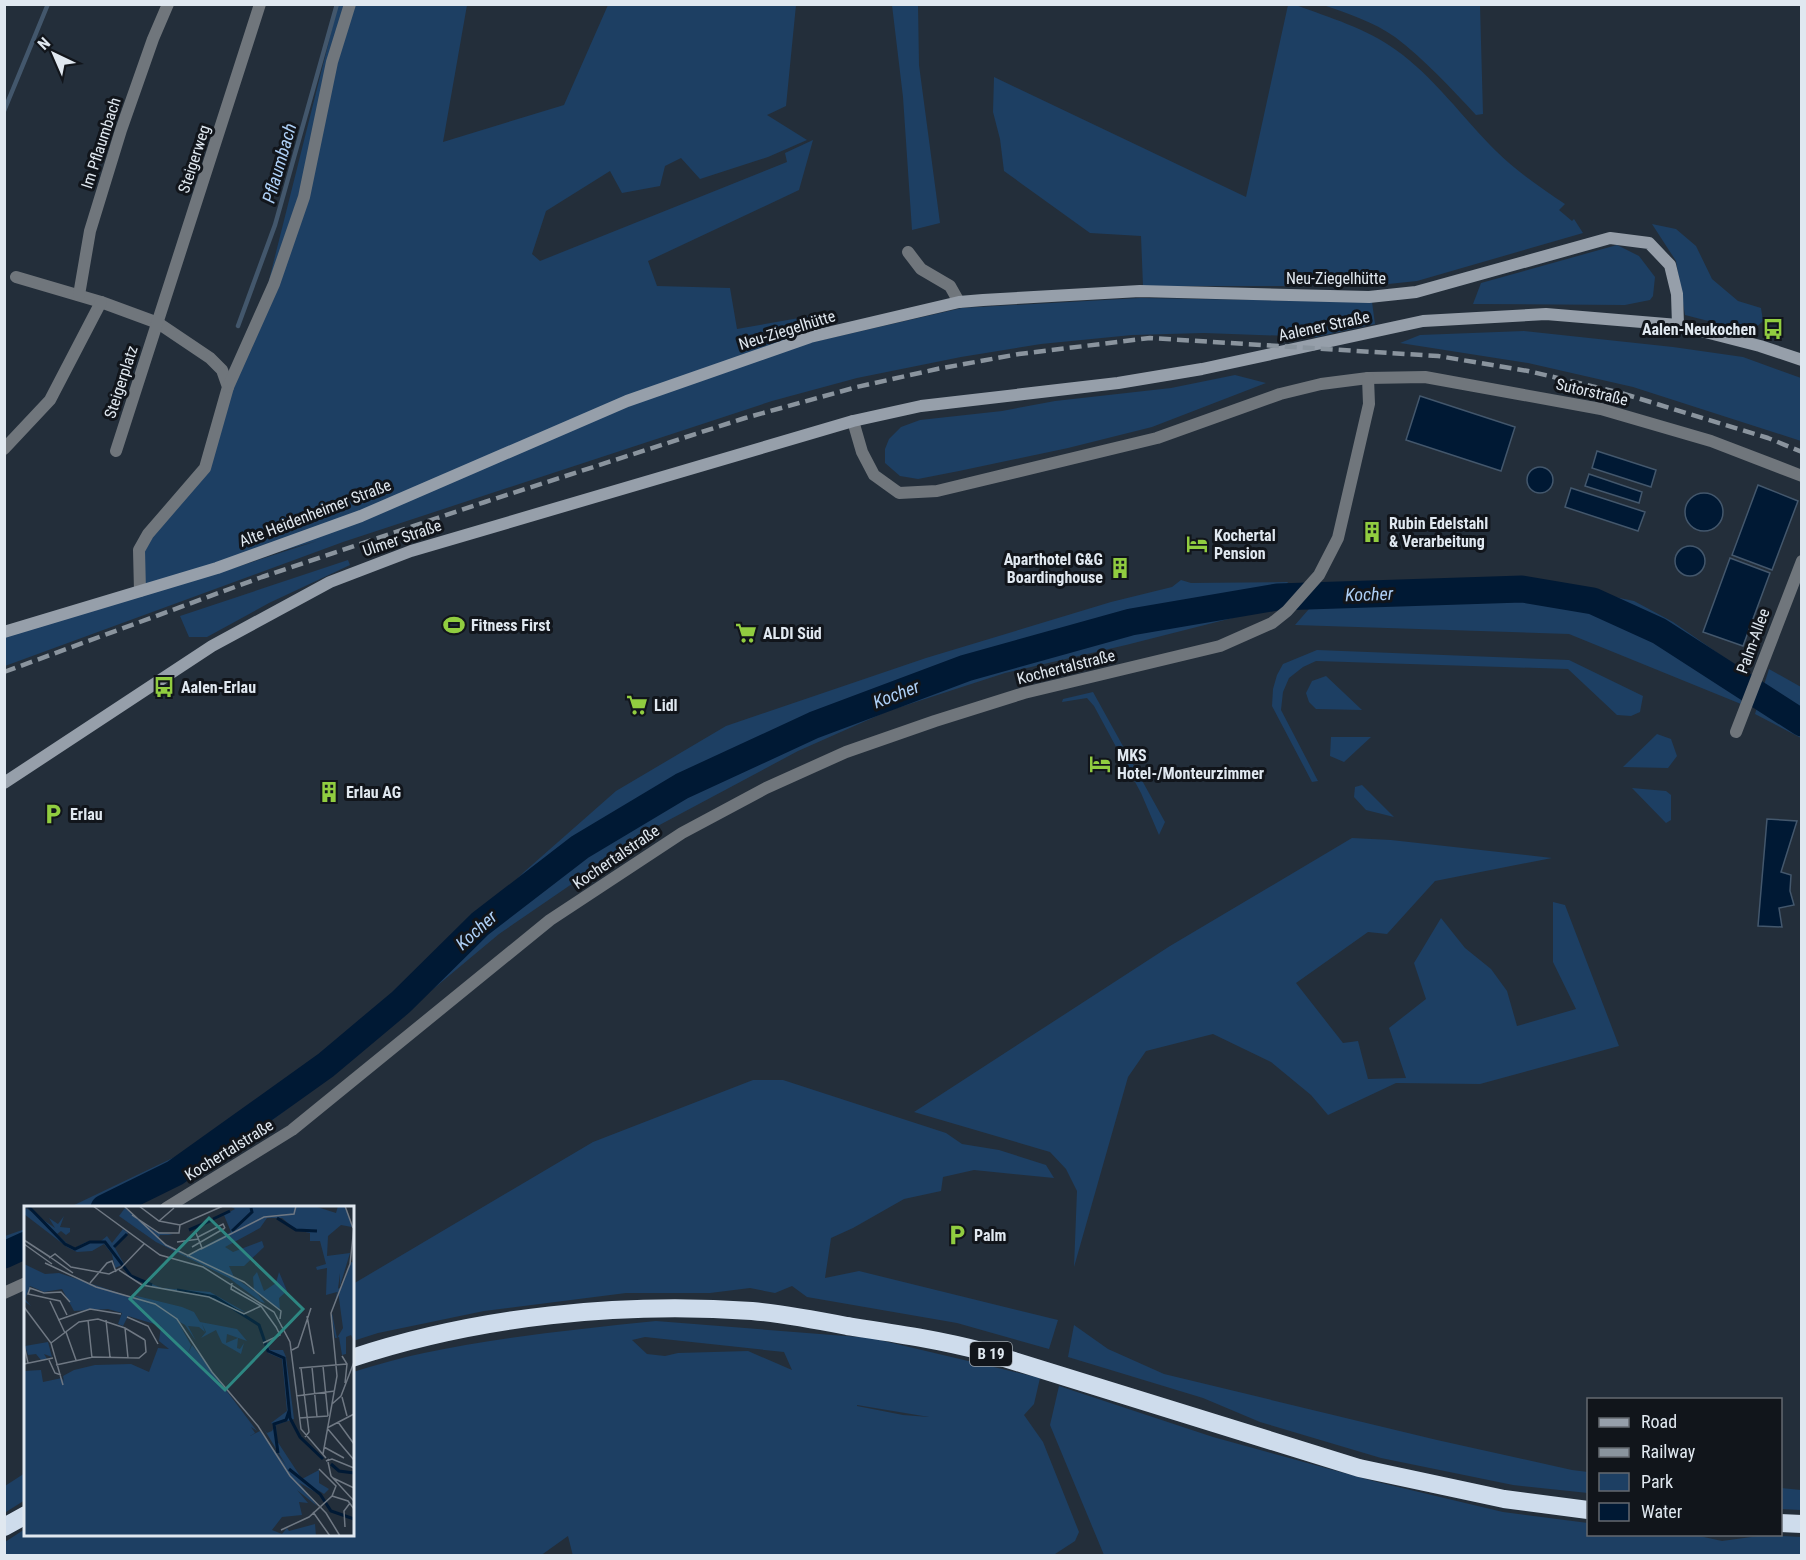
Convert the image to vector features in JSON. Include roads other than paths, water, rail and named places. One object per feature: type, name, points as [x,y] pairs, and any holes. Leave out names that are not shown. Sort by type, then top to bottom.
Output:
[{"type":"highway","name":"B 19","points":[[354,1357],[379,1349],[480,1326],[572,1314],[649,1309],[752,1311],[780,1314],[946,1342],[985,1352],[1359,1468],[1504,1499],[1587,1510]]},
{"type":"highway","points":[[4,1527],[24,1516]]},
{"type":"highway","points":[[1782,1523],[1802,1524]]},
{"type":"street","name":"Im Pflaumbach","points":[[79,295],[90,231],[139,79],[168,4]]},
{"type":"street","name":"Steigerweg","points":[[158,322],[261,4]]},
{"type":"street","points":[[140,591],[139,550],[148,534],[205,468],[228,387],[274,284],[304,197],[332,62],[350,4]]},
{"type":"street","name":"Neu-Ziegelhütte","points":[[627,401],[810,337],[959,302],[1140,291],[1369,297],[1416,292],[1610,238],[1650,243],[1670,265],[1677,294],[1678,326]]},
{"type":"street","points":[[908,252],[921,268],[950,286],[959,302]]},
{"type":"street","points":[[16,277],[79,295],[158,322],[210,358],[222,370],[228,387]]},
{"type":"street","points":[[4,449],[50,400],[101,302]]},
{"type":"street","name":"Aalener Straße","points":[[853,421],[921,406],[1118,383],[1202,369],[1423,321],[1546,314],[1678,326],[1760,346],[1802,360]]},
{"type":"street","name":"Steigerplatz","points":[[116,451],[158,322]]},
{"type":"street","name":"Sutorstraße","points":[[1368,378],[1425,377],[1601,409],[1711,441],[1802,476]]},
{"type":"street","points":[[853,421],[862,452],[874,475],[899,494],[937,491],[1156,438],[1280,394],[1320,384],[1368,378]]},
{"type":"street","name":"Kochertalstraße","points":[[169,1206],[292,1131],[550,920],[692,827],[766,788],[846,752],[1024,693],[1220,646],[1272,623],[1287,611],[1319,575],[1338,538],[1369,404],[1368,378]]},
{"type":"street","name":"Alte Heidenheimer Straße","points":[[4,632],[217,568],[361,516],[627,401]]},
{"type":"street","name":"Ulmer Straße","points":[[4,783],[212,646],[330,582],[411,550],[853,421]]},
{"type":"street","name":"Palm-Allee","points":[[1736,732],[1802,561]]},
{"type":"street","points":[[4,1293],[24,1284]]},
{"type":"water","points":[[1420,396],[1515,427],[1501,471],[1406,440]]},
{"type":"water","points":[[1597,451],[1656,470],[1651,487],[1592,468]]},
{"type":"water","points":[[1540,467],[1549,471],[1553,480],[1549,489],[1540,493],[1531,489],[1527,480],[1531,471]]},
{"type":"water","points":[[1589,474],[1642,492],[1639,503],[1585,486]]},
{"type":"water","points":[[1758,485],[1798,501],[1772,570],[1732,555]]},
{"type":"water","points":[[1571,488],[1645,512],[1638,531],[1565,507]]},
{"type":"water","points":[[1704,493],[1717,499],[1723,512],[1717,525],[1704,531],[1691,525],[1685,512],[1691,499]]},
{"type":"water","points":[[1690,546],[1701,550],[1705,561],[1701,572],[1690,576],[1679,572],[1675,561],[1679,550]]},
{"type":"water","points":[[1730,558],[1770,573],[1743,646],[1703,632]]},
{"type":"water","points":[[1767,819],[1797,821],[1781,872],[1791,875],[1790,891],[1794,905],[1779,908],[1782,927],[1758,926]]},
{"type":"waterway","points":[[4,111],[48,4]]},
{"type":"waterway","name":"Pflaumbach","points":[[238,326],[275,225],[337,4]]},
{"type":"waterway","name":"Kocher","points":[[108,1206],[175,1173],[326,1065],[401,1002],[480,924],[580,847],[682,786],[814,725],[966,668],[1131,622],[1277,597],[1522,589],[1593,601],[1659,631],[1802,723]]},
{"type":"waterway","points":[[1767,702],[1767,711]]},
{"type":"waterway","name":"Kocher","points":[[4,1255],[24,1246]]},
{"type":"railway","points":[[4,672],[262,577],[745,418],[857,387],[1019,354],[1150,338],[1438,356],[1528,371],[1621,393],[1768,438],[1802,452]]},
{"type":"place","name":"Aalen-Neukochen","points":[[1773,329]]},
{"type":"place","name":"Rubin Edelstahl & Verarbeitung","points":[[1372,532]]},
{"type":"place","name":"Kochertal Pension","points":[[1197,544]]},
{"type":"place","name":"Aparthotel G&G Boardinghouse","points":[[1120,568]]},
{"type":"place","name":"Fitness First","points":[[454,625]]},
{"type":"place","name":"ALDI Süd","points":[[746,633]]},
{"type":"place","name":"Aalen-Erlau","points":[[164,687]]},
{"type":"place","name":"Lidl","points":[[637,705]]},
{"type":"place","name":"MKS Hotel-/Monteurzimmer","points":[[1100,764]]},
{"type":"place","name":"Erlau AG","points":[[329,792]]},
{"type":"place","name":"Erlau","points":[[53,814]]},
{"type":"place","name":"Palm","points":[[957,1235]]}]
